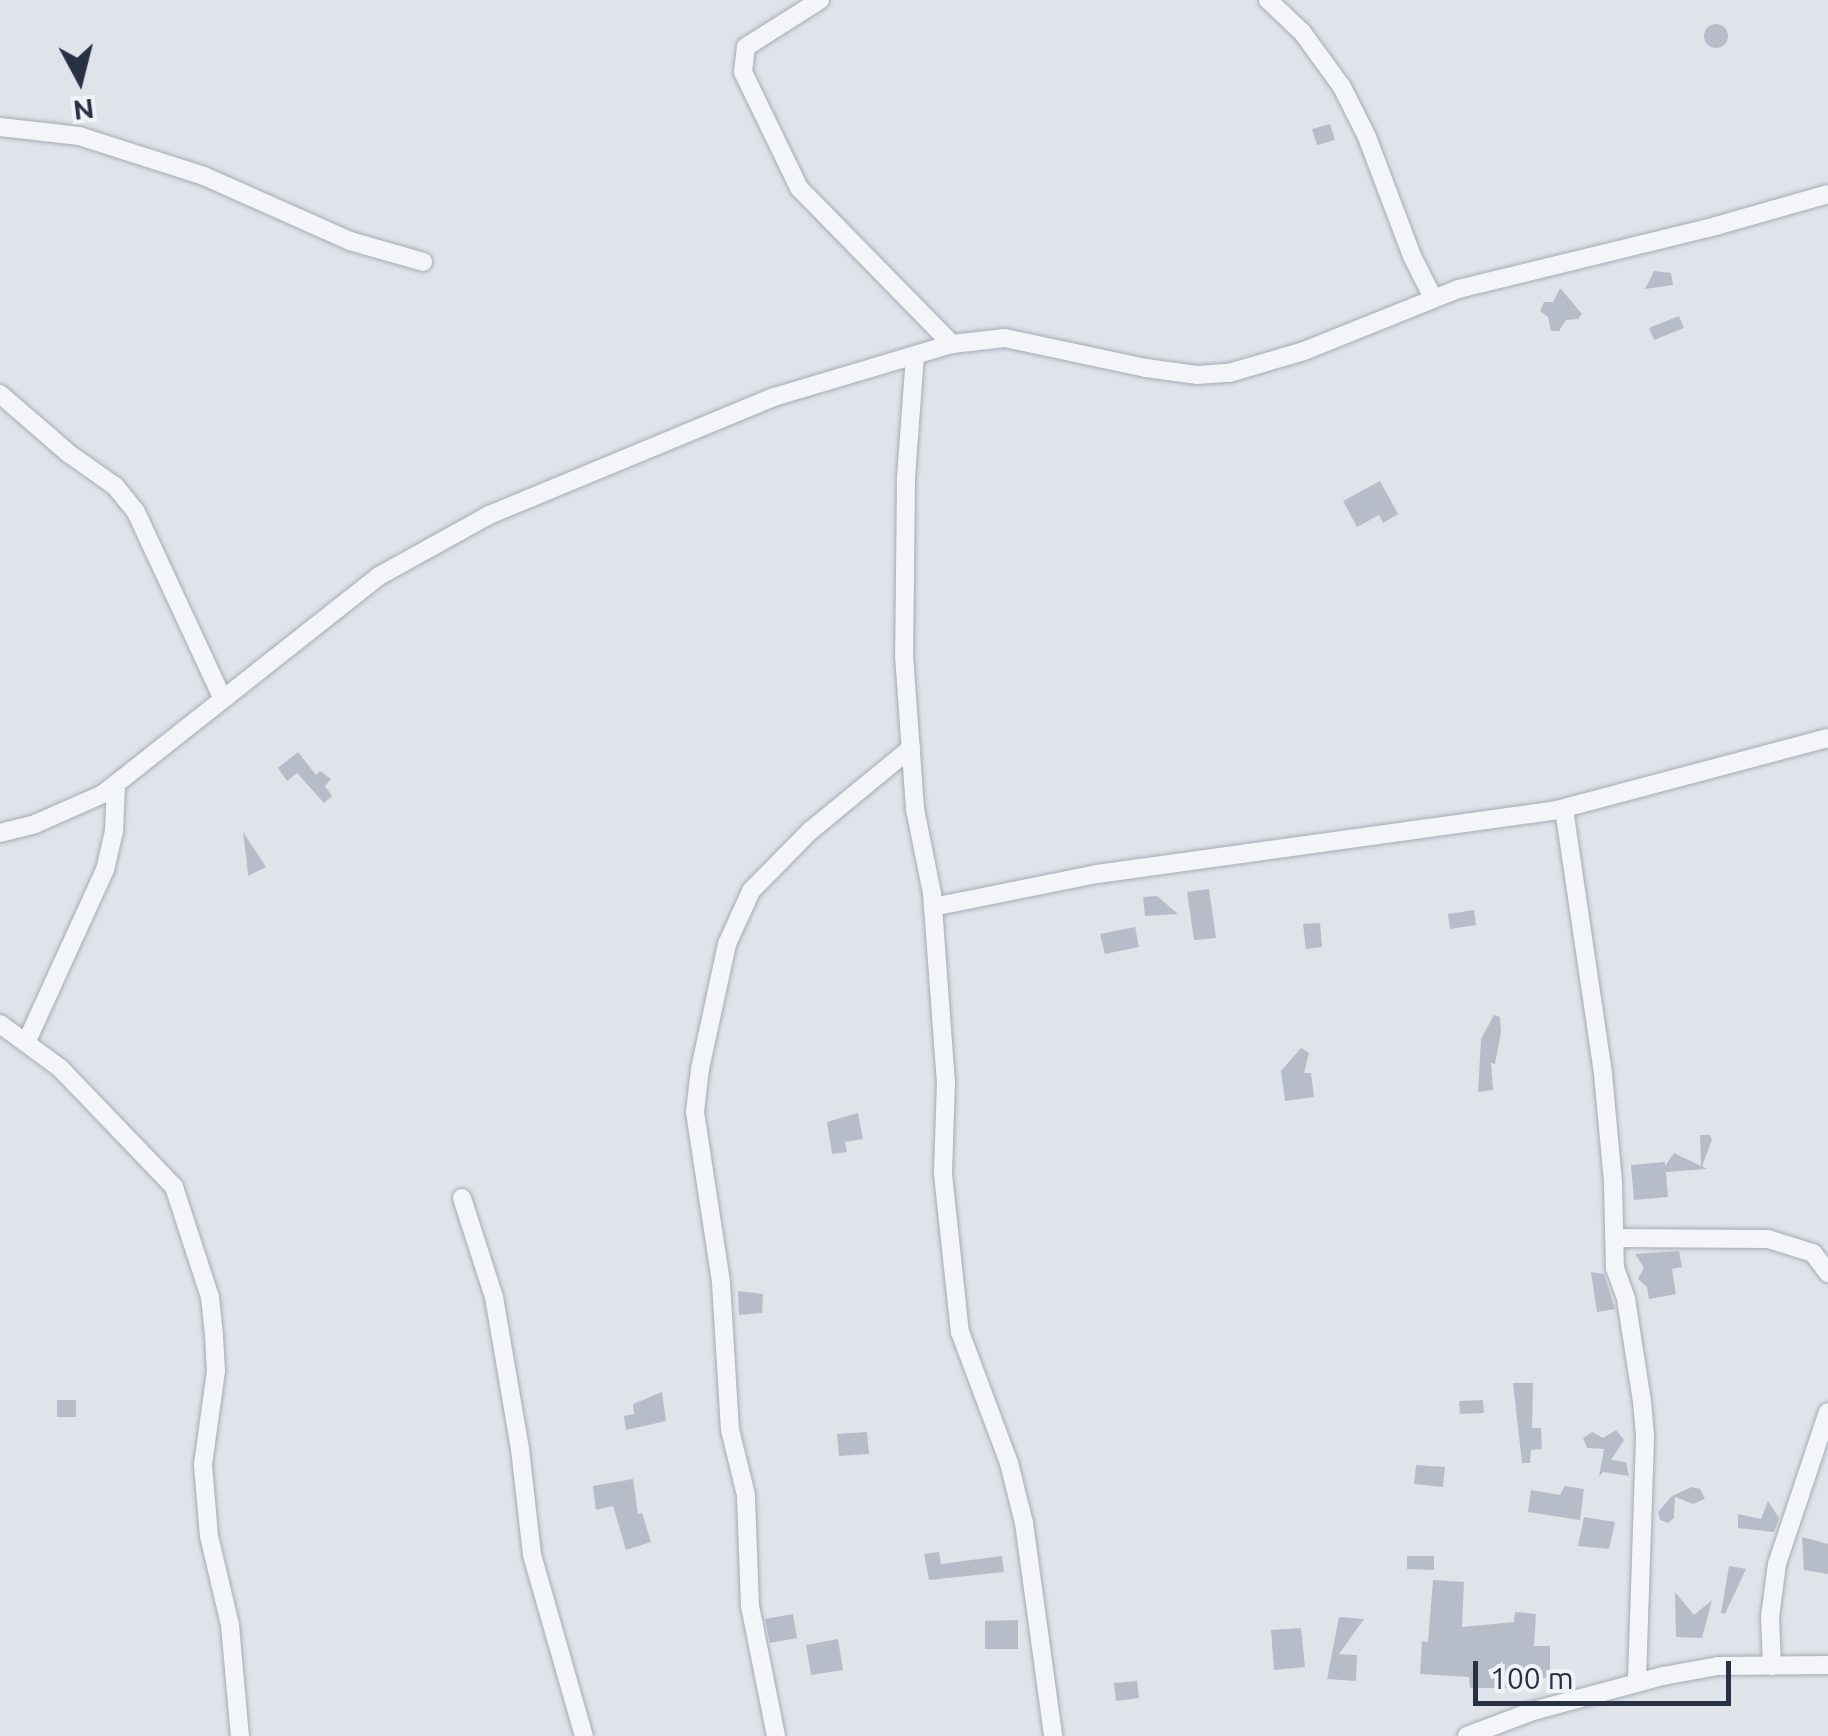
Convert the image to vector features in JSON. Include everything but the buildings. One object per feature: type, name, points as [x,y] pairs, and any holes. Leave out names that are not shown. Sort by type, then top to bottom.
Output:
[{"type":"street","points":[[820,0],[746,47],[743,72],[799,188],[952,344]]},
{"type":"street","points":[[1268,0],[1302,32],[1342,87],[1368,137],[1416,266],[1433,298]]},
{"type":"street","points":[[0,127],[79,136],[186,170],[350,241],[423,262]]},
{"type":"street","points":[[0,832],[35,824],[103,794],[379,576],[488,515],[774,397],[952,344],[1005,338],[1146,368],[1197,375],[1228,374],[1304,351],[1433,298],[1523,270],[1613,253],[1828,194]]},
{"type":"street","points":[[915,355],[906,498],[904,655],[916,809],[933,907],[946,1082],[943,1174],[960,1332],[1009,1463],[1024,1522],[1053,1736]]},
{"type":"street","points":[[0,394],[68,453],[114,486],[136,512],[223,699]]},
{"type":"street","points":[[933,907],[1098,874],[1564,808],[1828,738]]},
{"type":"street","points":[[776,1736],[750,1606],[746,1495],[730,1430],[720,1282],[695,1112],[700,1069],[727,944],[751,891],[810,831],[911,748]]},
{"type":"street","points":[[26,1043],[105,870],[114,832],[116,784]]},
{"type":"street","points":[[1564,808],[1603,1074],[1615,1268],[1626,1299],[1644,1438],[1637,1682]]},
{"type":"street","points":[[0,1024],[60,1068],[174,1186],[210,1297],[216,1371],[203,1465],[209,1536],[230,1625],[240,1736]]},
{"type":"street","points":[[462,1198],[494,1297],[520,1449],[532,1555],[584,1736]]},
{"type":"street","points":[[1614,1238],[1741,1237],[1790,1243],[1813,1253],[1828,1272]]},
{"type":"street","points":[[1772,1666],[1770,1617],[1777,1564],[1828,1412]]},
{"type":"street","points":[[1467,1736],[1533,1710],[1637,1682],[1718,1666],[1828,1665]]}]
